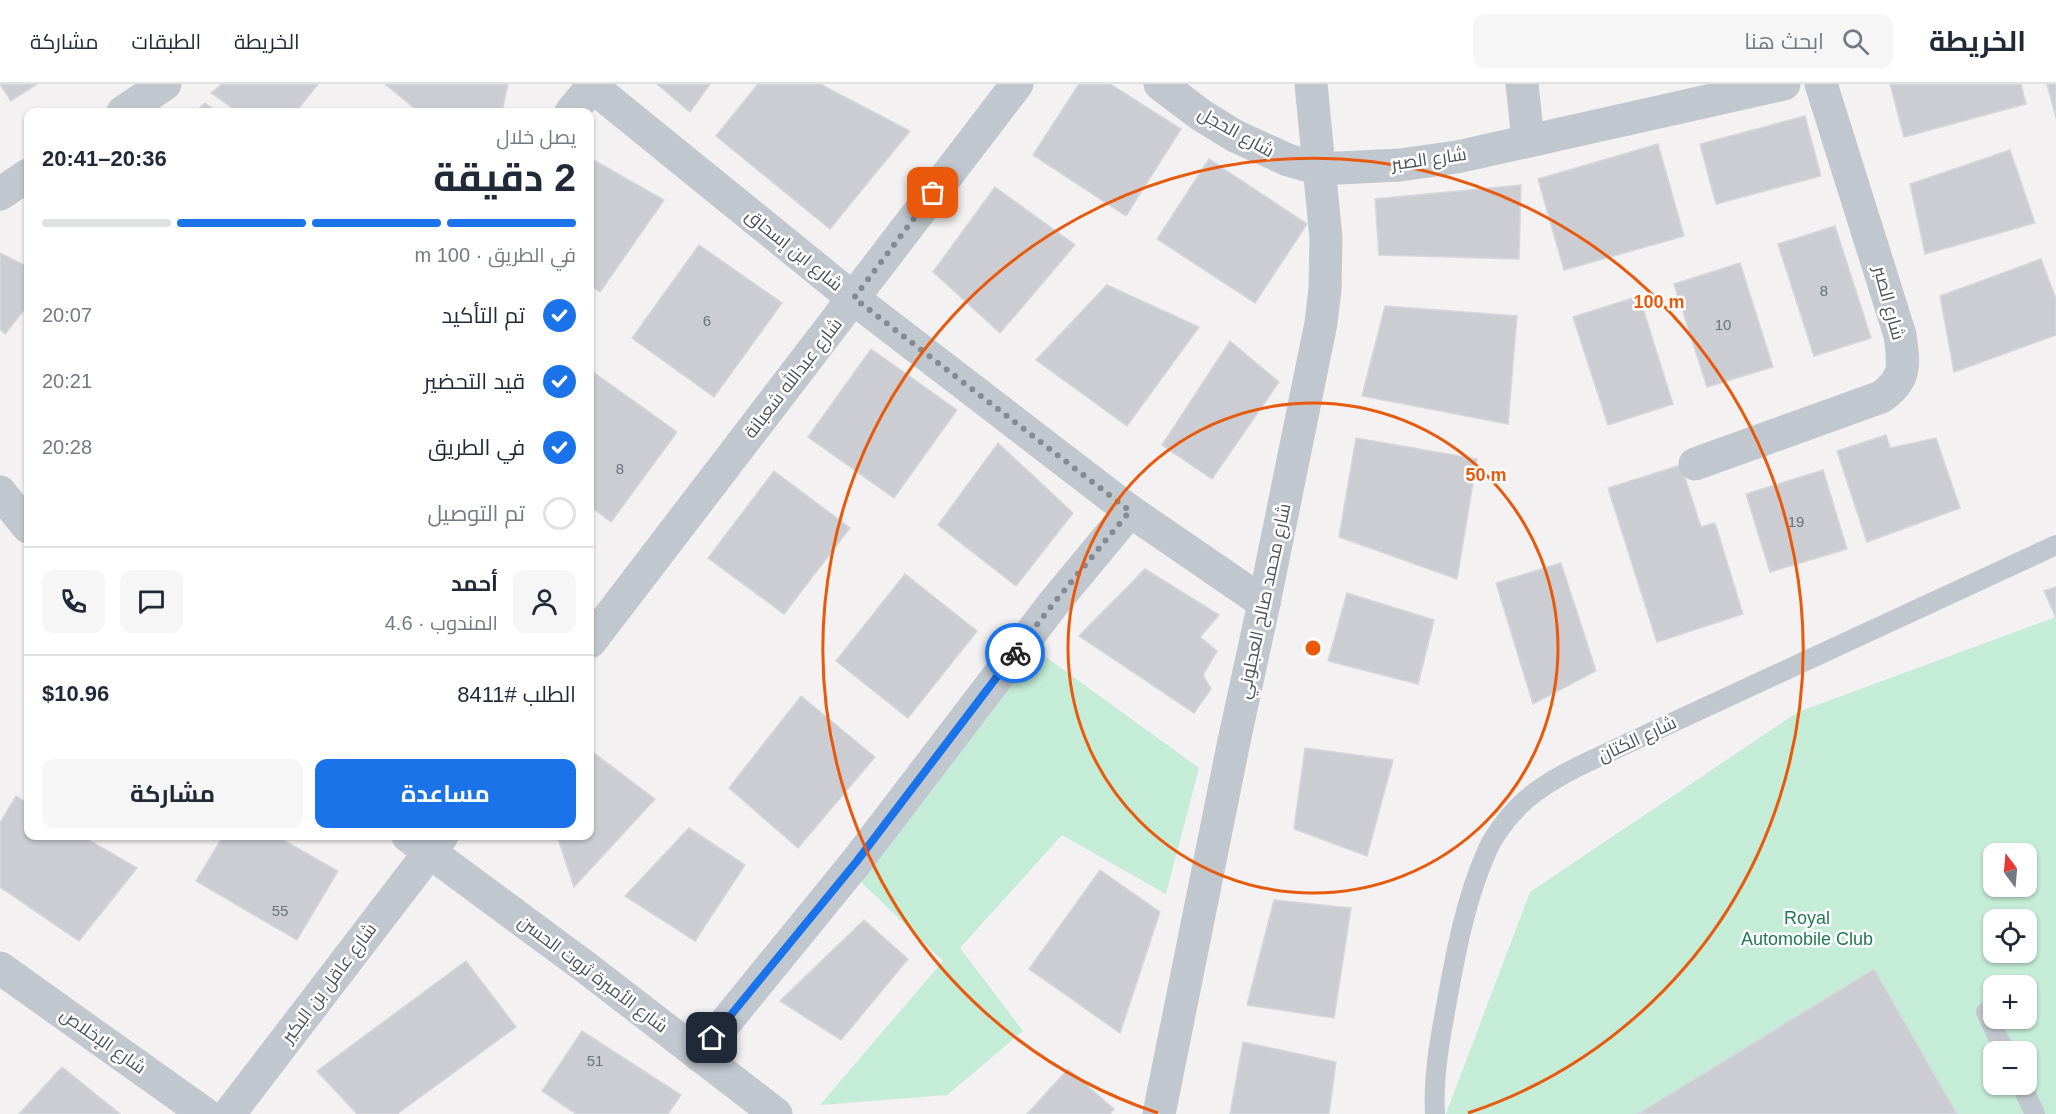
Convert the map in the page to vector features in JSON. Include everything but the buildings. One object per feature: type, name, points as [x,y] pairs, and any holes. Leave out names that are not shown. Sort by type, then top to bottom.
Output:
[{"type":"street","points":[[129,108],[165,84]]},
{"type":"street","name":"شارع عبدالله شعبانة","points":[[594,637],[1017,84]]},
{"type":"street","name":"شارع الحجل","points":[[1160,84],[1235,136],[1288,160],[1318,169]]},
{"type":"street","name":"شارع محمد صالح العجلوني","points":[[1159,1114],[1321,323],[1325,289],[1326,238],[1311,84]]},
{"type":"street","points":[[1522,84],[1528,140]]},
{"type":"street","name":"شارع الصبر","points":[[1318,169],[1369,167],[1445,158],[1784,84]]},
{"type":"street","name":"شارع الصبر","points":[[1695,464],[1881,397],[1899,381],[1902,370],[1900,335],[1821,84]]},
{"type":"street","points":[[574,108],[590,85]]},
{"type":"street","name":"شارع ابن إسحاق","points":[[590,85],[854,298],[1130,511],[1264,603]]},
{"type":"street","points":[[0,194],[24,178]]},
{"type":"street","points":[[0,492],[24,522]]},
{"type":"street","points":[[699,1055],[857,861],[1053,604],[1130,511]]},
{"type":"street","name":"شارع الأميرة ثروت الحسن","points":[[426,841],[776,1114]]},
{"type":"street","name":"شارع عاقل بن البكير","points":[[230,1114],[426,841]]},
{"type":"street","name":"شارع الإخلاص","points":[[0,968],[206,1114]]},
{"type":"lane","name":"شارع الكتان","points":[[1435,1114],[1436,1060],[1455,959],[1473,891],[1487,849],[1501,826],[1520,805],[1567,773],[1605,754],[2056,545]]},
{"type":"lane","points":[[2026,1095],[2035,1114]]},
{"type":"green space","name":"Royal Automobile Club","points":[[2056,617],[2056,1114],[1446,1114],[1530,892],[1798,712]]},
{"type":"green space","points":[[1032,647],[1199,768],[1166,894],[1062,835],[960,948],[1023,1031],[947,1095],[820,1105],[943,961],[858,879]]},
{"type":"way so far","points":[[933,193],[854,298],[1130,511],[1015,653]]},
{"type":"route","points":[[712,1038],[857,861],[1015,653]]}]
